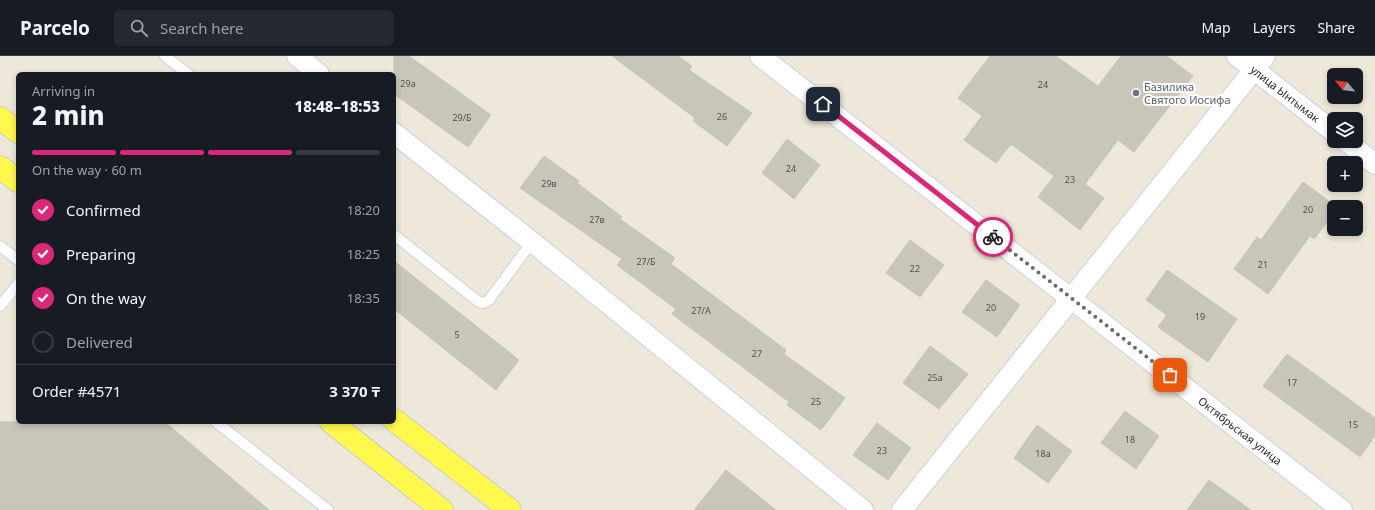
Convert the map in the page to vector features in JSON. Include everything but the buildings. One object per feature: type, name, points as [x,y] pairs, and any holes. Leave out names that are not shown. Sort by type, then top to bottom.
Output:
[{"type":"main road","points":[[0,118],[16,130]]},
{"type":"main road","points":[[0,167],[16,179]]},
{"type":"main road","points":[[396,422],[510,510]]},
{"type":"main road","points":[[334,424],[442,510]]},
{"type":"street","points":[[297,56],[317,72]]},
{"type":"street","name":"Октябрьская улица","points":[[760,56],[1342,510]]},
{"type":"street","name":"улица Ынтымак","points":[[1236,56],[1259,63],[1327,126]]},
{"type":"street","points":[[902,510],[1259,63]]},
{"type":"street","points":[[396,135],[532,242],[863,510]]},
{"type":"street","points":[[1355,148],[1375,164]]},
{"type":"lane","points":[[165,56],[185,72]]},
{"type":"lane","points":[[396,237],[479,302],[484,303],[489,300],[532,242]]},
{"type":"lane","points":[[0,246],[16,258]]},
{"type":"lane","points":[[0,306],[16,286]]},
{"type":"lane","points":[[219,424],[328,510]]},
{"type":"way so far","points":[[993,237],[1170,375]]},
{"type":"place","name":"Базилика Святого Иосифа","points":[[1136,93]]},
{"type":"route","points":[[823,104],[993,237]]}]
